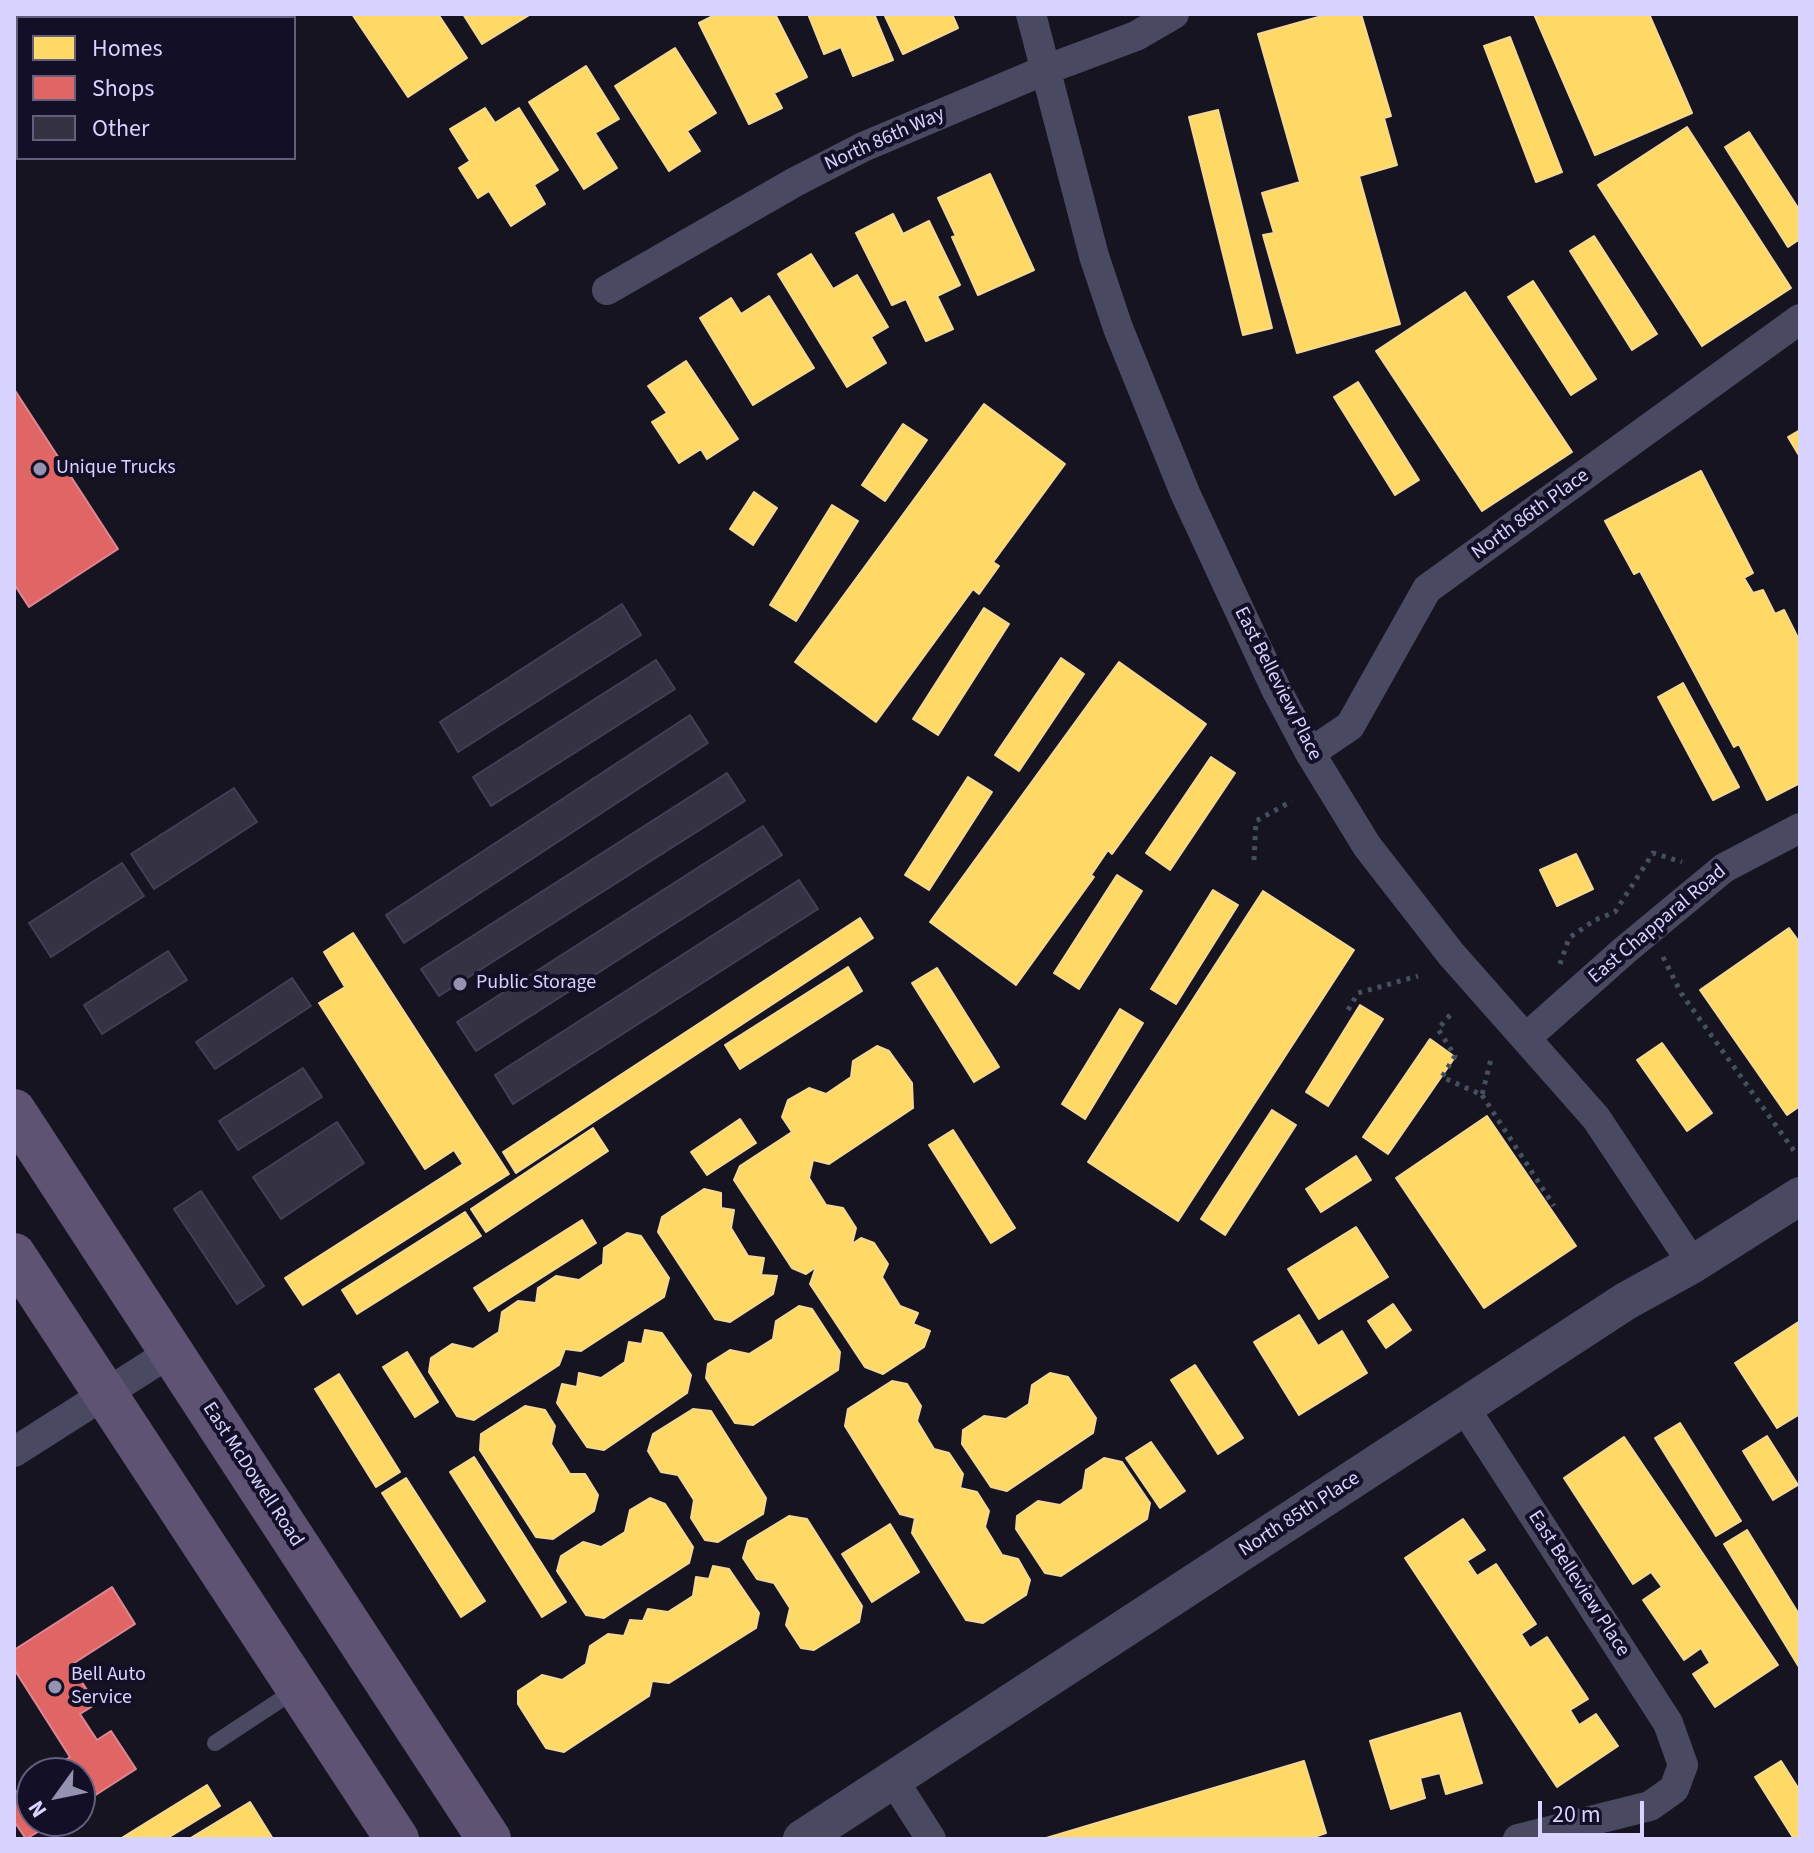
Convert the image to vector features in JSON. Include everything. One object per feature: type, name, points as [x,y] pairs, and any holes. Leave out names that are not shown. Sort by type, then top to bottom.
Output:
[{"type":"main road","name":"East McDowell Road","points":[[14,1111],[489,1839]]},
{"type":"main road","points":[[14,1255],[397,1839]]},
{"type":"street","name":"East Belleview Place","points":[[1031,14],[1094,256],[1118,328],[1185,493],[1275,687],[1310,753],[1367,846],[1451,954],[1596,1118],[1693,1264]]},
{"type":"street","name":"North 86th Way","points":[[607,290],[795,182],[863,147],[1045,70],[1136,36],[1174,14]]},
{"type":"street","name":"North 86th Place","points":[[1310,753],[1350,726],[1427,589],[1800,319]]},
{"type":"street","name":"East Chapparal Road","points":[[1527,1037],[1724,868],[1800,828]]},
{"type":"street","name":"North 85th Place","points":[[802,1839],[1626,1301],[1693,1264],[1800,1196]]},
{"type":"street","points":[[14,1452],[171,1352]]},
{"type":"street","name":"East Belleview Place","points":[[1464,1407],[1668,1723],[1683,1765],[1674,1789],[1650,1806],[1518,1839]]},
{"type":"street","points":[[894,1781],[931,1839]]},
{"type":"lane","points":[[215,1743],[298,1689]]},
{"type":"path","points":[[1254,860],[1256,821],[1292,801]]},
{"type":"path","points":[[1556,974],[1569,938],[1595,920],[1615,912],[1653,853],[1691,865]]},
{"type":"path","points":[[1671,946],[1662,954],[1681,993],[1797,1155]]},
{"type":"path","points":[[1348,1010],[1358,993],[1418,976]]},
{"type":"path","points":[[1450,1015],[1438,1029],[1455,1056],[1442,1077],[1482,1095],[1554,1206]]},
{"type":"path","points":[[1482,1095],[1491,1059]]},
{"type":"building: Homes","points":[[352,14],[438,14],[467,58],[408,97]]},
{"type":"building: Homes","points":[[463,14],[531,14],[482,44]]},
{"type":"building: Homes","points":[[717,14],[775,14],[807,77],[774,93],[782,108],[749,124],[699,23]]},
{"type":"building: Homes","points":[[808,14],[874,14],[893,60],[853,76],[841,47],[824,54]]},
{"type":"building: Homes","points":[[952,14],[958,28],[903,54],[885,16]]},
{"type":"building: Homes","points":[[1329,14],[1361,14],[1391,116],[1384,118],[1397,165],[1359,176],[1400,324],[1297,353],[1263,235],[1274,233],[1262,193],[1300,182],[1258,34]]},
{"type":"building: Homes","points":[[1534,14],[1649,14],[1692,113],[1595,155]]},
{"type":"building: Homes","points":[[1510,37],[1562,172],[1536,182],[1484,46]]},
{"type":"building: Homes","points":[[675,48],[716,113],[687,131],[700,151],[669,171],[615,86]]},
{"type":"building: Homes","points":[[586,66],[619,119],[595,133],[617,168],[584,189],[529,102]]},
{"type":"building: Homes","points":[[485,108],[495,123],[519,108],[558,170],[534,185],[545,204],[511,226],[489,191],[478,198],[459,168],[470,161],[450,129]]},
{"type":"building: Homes","points":[[1218,110],[1272,328],[1243,335],[1189,117]]},
{"type":"building: Homes","points":[[1687,127],[1791,288],[1702,346],[1598,185]]},
{"type":"building: Homes","points":[[1749,132],[1800,211],[1800,239],[1788,247],[1725,147]]},
{"type":"building: Homes","points":[[990,174],[1034,270],[978,295],[938,198]]},
{"type":"building: Homes","points":[[893,214],[903,234],[929,221],[960,285],[937,296],[953,329],[926,341],[906,299],[892,305],[856,233]]},
{"type":"building: Homes","points":[[1594,236],[1657,334],[1632,350],[1570,251]]},
{"type":"building: Homes","points":[[811,254],[833,289],[857,275],[888,327],[871,337],[886,363],[847,387],[778,274]]},
{"type":"building: Homes","points":[[1533,281],[1596,379],[1571,395],[1508,297]]},
{"type":"building: Homes","points":[[1465,292],[1572,452],[1482,511],[1376,351]]},
{"type":"building: Homes","points":[[769,296],[814,368],[753,405],[700,318],[731,298],[741,314]]},
{"type":"building: Homes","points":[[686,361],[738,439],[707,459],[701,449],[679,463],[652,422],[667,413],[648,386]]},
{"type":"building: Homes","points":[[1358,382],[1419,480],[1395,495],[1334,397]]},
{"type":"building: Homes","points":[[984,404],[1065,464],[993,562],[999,566],[979,594],[973,589],[876,722],[795,662]]},
{"type":"building: Homes","points":[[903,424],[927,440],[885,501],[862,485]]},
{"type":"building: Homes","points":[[1800,430],[1800,457],[1788,437]]},
{"type":"building: Homes","points":[[1701,471],[1753,573],[1744,578],[1753,593],[1763,590],[1775,614],[1784,610],[1800,642],[1800,783],[1767,800],[1739,744],[1734,747],[1640,571],[1634,574],[1605,521]]},
{"type":"building: Homes","points":[[754,492],[777,508],[753,545],[730,529]]},
{"type":"building: Homes","points":[[832,505],[858,521],[796,621],[770,605]]},
{"type":"building: Homes","points":[[984,608],[1009,624],[938,735],[913,719]]},
{"type":"building: Homes","points":[[1061,658],[1084,674],[1019,771],[995,755]]},
{"type":"building: Homes","points":[[1119,662],[1206,724],[1112,854],[1108,850],[1091,875],[1094,877],[1016,985],[930,922]]},
{"type":"building: Homes","points":[[1683,683],[1739,787],[1713,800],[1658,697]]},
{"type":"building: Homes","points":[[1211,757],[1235,773],[1170,870],[1146,853]]},
{"type":"building: Homes","points":[[968,777],[992,792],[929,890],[905,875]]},
{"type":"building: Homes","points":[[1576,854],[1593,889],[1557,906],[1540,870]]},
{"type":"building: Homes","points":[[1117,875],[1142,891],[1079,989],[1054,973]]},
{"type":"building: Homes","points":[[1213,890],[1238,905],[1176,1004],[1151,989]]},
{"type":"building: Homes","points":[[1263,891],[1354,950],[1178,1221],[1088,1162]]},
{"type":"building: Homes","points":[[860,918],[873,938],[516,1173],[503,1152]]},
{"type":"building: Homes","points":[[1789,928],[1800,943],[1800,1106],[1787,1115],[1700,990]]},
{"type":"building: Homes","points":[[353,933],[509,1174],[303,1305],[285,1278],[463,1164],[454,1150],[425,1169],[319,1003],[345,987],[324,952]]},
{"type":"building: Homes","points":[[848,967],[862,991],[740,1069],[725,1045]]},
{"type":"building: Homes","points":[[937,968],[999,1067],[974,1082],[912,983]]},
{"type":"building: Homes","points":[[1360,1005],[1383,1019],[1328,1106],[1306,1092]]},
{"type":"building: Homes","points":[[1120,1009],[1143,1023],[1085,1119],[1062,1104]]},
{"type":"building: Homes","points":[[1430,1039],[1455,1057],[1388,1154],[1363,1137]]},
{"type":"building: Homes","points":[[1662,1043],[1712,1113],[1687,1131],[1637,1060]]},
{"type":"building: Homes","points":[[877,1046],[889,1051],[912,1083],[913,1108],[829,1164],[813,1160],[809,1178],[826,1205],[843,1208],[856,1228],[852,1244],[861,1238],[874,1243],[888,1264],[882,1277],[900,1306],[918,1313],[913,1324],[930,1331],[924,1347],[883,1374],[865,1367],[810,1284],[816,1267],[806,1274],[792,1268],[734,1180],[740,1166],[792,1132],[782,1117],[788,1100],[809,1088],[826,1094],[851,1077],[853,1061]]},
{"type":"building: Homes","points":[[1272,1110],[1296,1125],[1225,1235],[1201,1219]]},
{"type":"building: Homes","points":[[1487,1116],[1576,1246],[1484,1308],[1396,1178]]},
{"type":"building: Homes","points":[[740,1119],[756,1143],[707,1175],[691,1152]]},
{"type":"building: Homes","points":[[593,1128],[608,1151],[486,1232],[471,1209]]},
{"type":"building: Homes","points":[[953,1130],[1015,1228],[991,1243],[929,1145]]},
{"type":"building: Homes","points":[[1356,1156],[1371,1180],[1321,1212],[1306,1189]]},
{"type":"building: Homes","points":[[704,1189],[721,1193],[721,1208],[734,1210],[731,1228],[748,1256],[764,1258],[761,1275],[777,1276],[773,1294],[730,1322],[715,1319],[658,1232],[662,1217]]},
{"type":"building: Homes","points":[[465,1212],[481,1236],[357,1314],[342,1290]]},
{"type":"building: Homes","points":[[582,1220],[596,1243],[489,1311],[474,1288]]},
{"type":"building: Homes","points":[[1356,1227],[1388,1277],[1319,1319],[1288,1269]]},
{"type":"building: Homes","points":[[627,1233],[641,1236],[669,1278],[664,1297],[581,1351],[565,1349],[559,1365],[474,1420],[457,1416],[429,1372],[431,1358],[452,1344],[473,1349],[499,1332],[502,1312],[518,1301],[536,1303],[538,1288],[556,1276],[579,1280],[603,1264],[604,1248]]},
{"type":"building: Homes","points":[[1393,1304],[1411,1330],[1386,1348],[1368,1321]]},
{"type":"building: Homes","points":[[799,1306],[812,1309],[840,1352],[838,1370],[753,1425],[735,1423],[706,1378],[708,1364],[730,1350],[749,1354],[773,1339],[776,1321]]},
{"type":"building: Homes","points":[[1299,1315],[1318,1346],[1342,1331],[1367,1373],[1299,1415],[1254,1342]]},
{"type":"building: Homes","points":[[1800,1321],[1800,1414],[1777,1428],[1735,1363]]},
{"type":"building: Homes","points":[[645,1330],[662,1333],[691,1375],[687,1393],[604,1450],[587,1447],[557,1403],[562,1384],[577,1387],[579,1373],[601,1378],[625,1362],[629,1342],[642,1344]]},
{"type":"building: Homes","points":[[407,1352],[438,1402],[415,1417],[383,1367]]},
{"type":"building: Homes","points":[[1195,1365],[1243,1438],[1218,1454],[1171,1380]]},
{"type":"building: Homes","points":[[1050,1373],[1068,1377],[1096,1418],[1093,1433],[1007,1491],[991,1487],[962,1444],[963,1430],[984,1416],[1006,1419],[1029,1404],[1032,1385]]},
{"type":"building: Homes","points":[[339,1374],[400,1472],[376,1487],[315,1389]]},
{"type":"building: Homes","points":[[892,1381],[907,1384],[921,1406],[917,1421],[934,1449],[949,1453],[963,1474],[960,1488],[977,1492],[989,1511],[985,1527],[1002,1555],[1018,1559],[1030,1580],[1026,1595],[983,1623],[966,1620],[912,1533],[915,1518],[900,1514],[845,1426],[848,1409]]},
{"type":"building: Homes","points":[[525,1406],[545,1410],[555,1426],[551,1444],[570,1474],[585,1474],[598,1495],[594,1511],[553,1539],[536,1537],[480,1450],[481,1434]]},
{"type":"building: Homes","points":[[693,1409],[711,1411],[766,1498],[763,1514],[718,1542],[705,1540],[691,1518],[694,1500],[678,1475],[661,1472],[648,1451],[653,1434]]},
{"type":"building: Homes","points":[[1680,1423],[1741,1521],[1716,1536],[1655,1438]]},
{"type":"building: Homes","points":[[1767,1436],[1798,1485],[1773,1500],[1743,1451]]},
{"type":"building: Homes","points":[[1624,1437],[1778,1665],[1715,1707],[1693,1674],[1710,1663],[1701,1648],[1684,1660],[1643,1600],[1662,1587],[1651,1572],[1633,1584],[1564,1478]]},
{"type":"building: Homes","points":[[1151,1442],[1185,1491],[1160,1508],[1126,1458]]},
{"type":"building: Homes","points":[[474,1457],[566,1602],[542,1617],[450,1472]]},
{"type":"building: Homes","points":[[1104,1458],[1122,1462],[1150,1503],[1147,1519],[1061,1576],[1045,1573],[1016,1529],[1017,1516],[1038,1501],[1060,1505],[1083,1489],[1086,1470]]},
{"type":"building: Homes","points":[[406,1478],[485,1601],[461,1617],[382,1493]]},
{"type":"building: Homes","points":[[650,1498],[665,1504],[693,1547],[689,1563],[604,1618],[586,1615],[557,1571],[561,1556],[583,1542],[601,1547],[625,1532],[630,1510]]},
{"type":"building: Homes","points":[[789,1516],[807,1519],[862,1606],[859,1622],[814,1650],[801,1648],[786,1625],[790,1608],[774,1583],[757,1579],[743,1558],[748,1541]]},
{"type":"building: Homes","points":[[1463,1519],[1485,1550],[1467,1561],[1477,1576],[1496,1564],[1536,1624],[1521,1634],[1530,1648],[1547,1637],[1588,1699],[1570,1710],[1579,1725],[1596,1714],[1618,1746],[1557,1787],[1405,1558]]},
{"type":"building: Homes","points":[[890,1524],[919,1572],[872,1602],[842,1554]]},
{"type":"building: Homes","points":[[1747,1530],[1800,1616],[1799,1667],[1724,1544]]},
{"type":"building: Homes","points":[[713,1566],[729,1569],[759,1613],[756,1628],[669,1683],[652,1681],[649,1696],[564,1752],[546,1748],[518,1704],[518,1691],[542,1675],[562,1680],[586,1664],[590,1646],[608,1634],[624,1636],[630,1620],[643,1621],[648,1609],[668,1612],[693,1596],[696,1577],[709,1579]]},
{"type":"building: Homes","points":[[1460,1713],[1482,1783],[1446,1794],[1440,1773],[1420,1778],[1425,1798],[1391,1809],[1370,1741]]},
{"type":"building: Homes","points":[[1304,1761],[1326,1833],[1308,1839],[1043,1839]]},
{"type":"building: Homes","points":[[1781,1761],[1800,1791],[1800,1839],[1794,1839],[1755,1777]]},
{"type":"building: Homes","points":[[207,1785],[220,1806],[166,1839],[120,1839]]},
{"type":"building: Homes","points":[[250,1802],[273,1839],[189,1839]]},
{"type":"building: Shops","name":"Unique Trucks","points":[[14,389],[118,549],[29,607],[14,584]]},
{"type":"building: Shops","name":"Bell Auto Service","points":[[112,1587],[135,1624],[71,1665],[96,1704],[80,1714],[97,1740],[111,1731],[136,1769],[96,1795],[96,1757],[70,1757],[14,1669],[14,1650]]},
{"type":"building: Shops","points":[[16,1792],[16,1824],[14,1821]]},
{"type":"building: Other","points":[[622,604],[641,635],[458,752],[440,722]]},
{"type":"building: Other","points":[[656,660],[675,689],[491,806],[473,777]]},
{"type":"building: Other","points":[[690,715],[708,743],[404,943],[386,915]]},
{"type":"building: Other","points":[[727,773],[745,801],[439,996],[421,969]]},
{"type":"building: Other","points":[[234,788],[257,822],[154,889],[131,854]]},
{"type":"building: Other","points":[[763,826],[782,855],[476,1051],[457,1022]]},
{"type":"building: Other","points":[[122,863],[144,896],[51,957],[29,923]]},
{"type":"building: Other","points":[[799,880],[818,909],[513,1104],[495,1075]]},
{"type":"building: Other","points":[[168,951],[187,980],[102,1034],[84,1005]]},
{"type":"building: Other","points":[[292,978],[311,1006],[215,1069],[196,1042]]},
{"type":"building: Other","points":[[303,1068],[322,1097],[238,1150],[219,1121]]},
{"type":"building: Other","points":[[337,1122],[364,1163],[281,1219],[253,1177]]},
{"type":"building: Other","points":[[201,1191],[264,1286],[237,1304],[174,1209]]},
{"type":"place","name":"Unique Trucks","points":[[40,469]]},
{"type":"place","name":"Public Storage","points":[[460,984]]},
{"type":"place","name":"Bell Auto Service","points":[[55,1687]]}]
